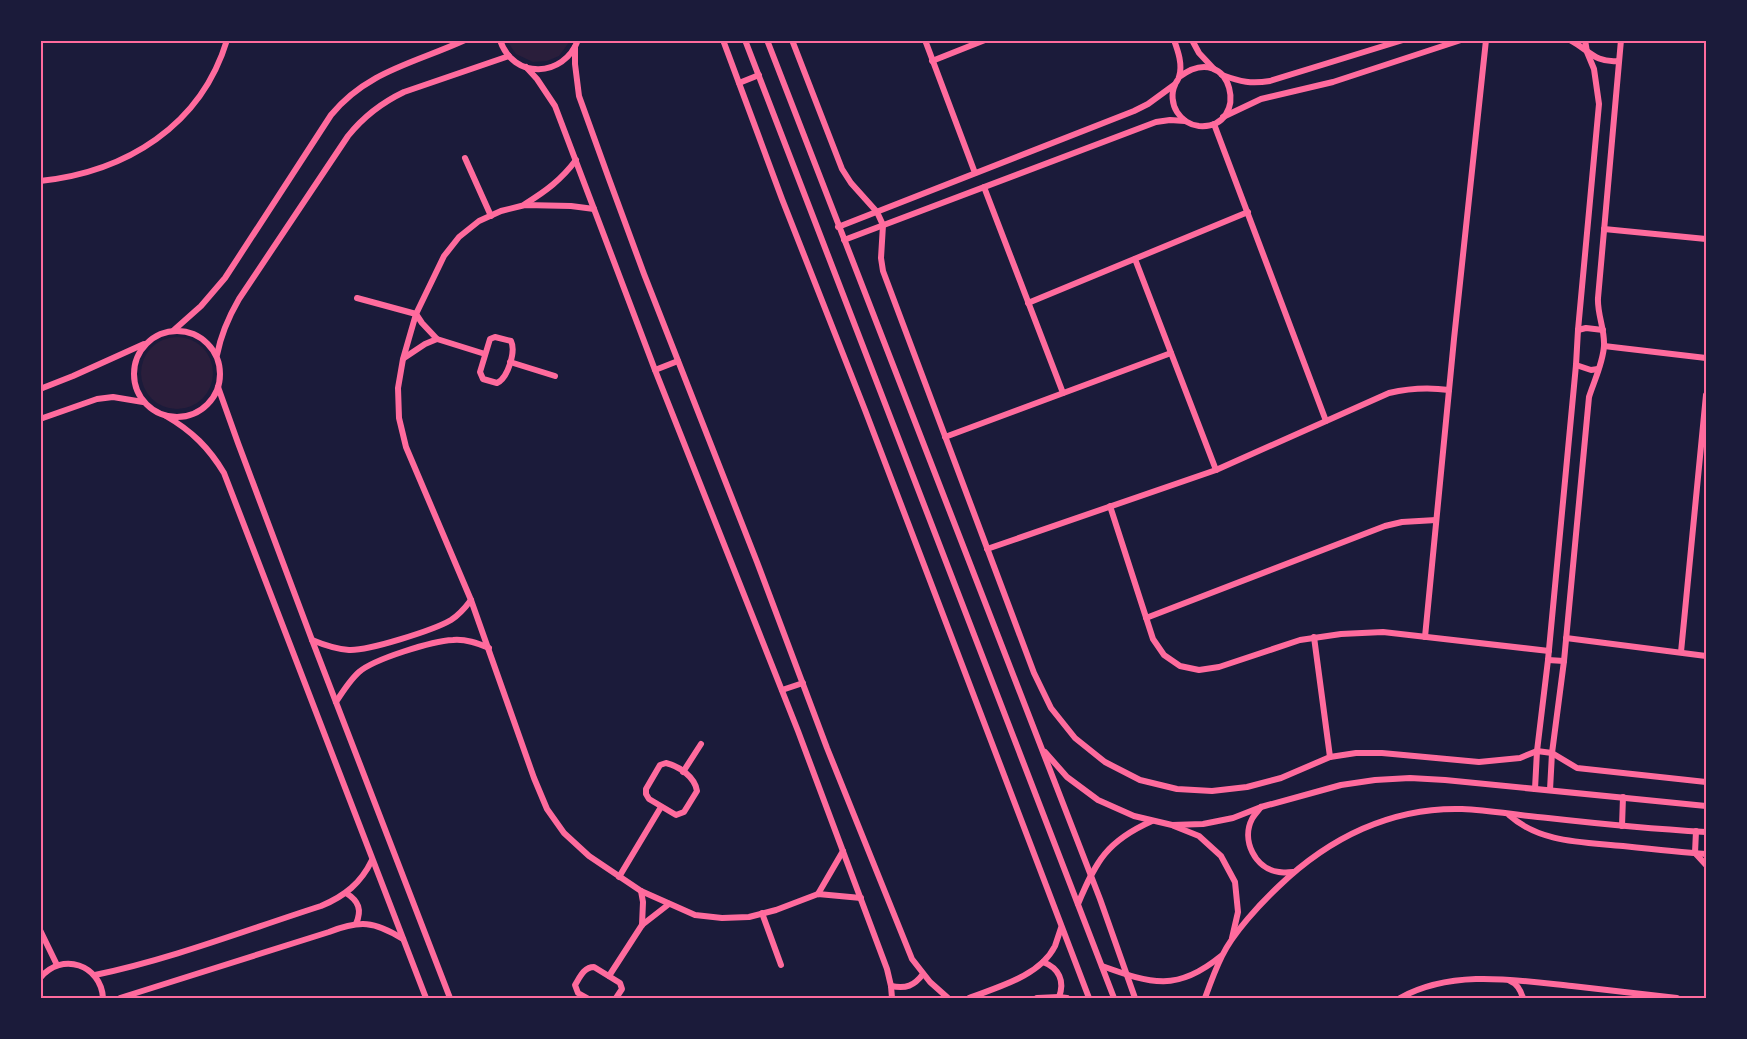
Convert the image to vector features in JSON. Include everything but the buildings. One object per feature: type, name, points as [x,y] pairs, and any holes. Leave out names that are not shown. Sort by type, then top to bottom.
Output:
[{"type":"street","points":[[40,181],[108,166],[159,139],[193,105],[217,66],[227,40]]},
{"type":"street","points":[[174,330],[201,306],[225,278],[341,103],[373,78],[465,40]]},
{"type":"street","points":[[500,40],[516,63],[537,70],[559,64],[568,57],[576,44]]},
{"type":"street","points":[[723,40],[782,200],[869,419],[1089,999]]},
{"type":"street","points":[[745,40],[1114,999]]},
{"type":"street","points":[[767,40],[1041,747],[1135,999]]},
{"type":"street","points":[[792,40],[842,169],[851,183],[877,212],[882,225],[883,271],[945,438],[1034,673],[1051,708],[1075,738],[1106,762],[1140,780],[1177,789],[1212,791],[1247,787],[1281,778],[1330,757],[1356,753],[1382,753],[1479,762],[1520,758],[1537,751],[1552,753],[1577,768],[1707,782]]},
{"type":"street","points":[[925,40],[975,173]]},
{"type":"street","points":[[932,61],[985,40]]},
{"type":"street","points":[[1174,40],[1179,58],[1179,77]]},
{"type":"street","points":[[1192,40],[1199,53],[1222,75],[1238,81],[1254,83],[1270,81],[1403,40]]},
{"type":"street","points":[[844,240],[1156,122],[1170,120],[1204,126],[1214,124],[1223,117],[1262,99],[1333,82],[1461,40]]},
{"type":"street","points":[[1425,637],[1486,40]]},
{"type":"street","points":[[1570,40],[1596,58],[1607,62],[1618,61]]},
{"type":"street","points":[[1535,789],[1599,104],[1594,69],[1585,40]]},
{"type":"street","points":[[1550,790],[1589,397],[1604,345],[1598,309],[1621,40]]},
{"type":"street","points":[[576,44],[576,80],[584,111],[640,264],[803,683],[906,945],[922,974],[948,999]]},
{"type":"street","points":[[217,355],[228,317],[359,122],[387,99],[509,56]]},
{"type":"street","points":[[526,67],[555,106],[655,370],[782,690],[861,898],[887,969],[892,999]]},
{"type":"street","points":[[1185,121],[1176,111],[1172,98],[1174,86],[1179,77],[1190,69],[1202,67],[1215,70]]},
{"type":"street","points":[[739,82],[759,75]]},
{"type":"street","points":[[1222,75],[1229,85],[1232,96],[1229,108],[1223,117]]},
{"type":"street","points":[[838,226],[1134,111],[1155,100],[1174,86]]},
{"type":"street","points":[[1214,124],[1326,420]]},
{"type":"street","points":[[465,158],[490,216]]},
{"type":"street","points":[[525,205],[563,177],[576,160]]},
{"type":"street","points":[[984,187],[1063,393]]},
{"type":"street","points":[[594,209],[525,205],[501,211],[479,221],[459,237],[444,256],[416,314],[403,359],[398,388],[399,418],[406,447],[471,600],[534,778],[547,808],[564,833],[589,856],[641,891],[695,915],[722,918],[750,916],[818,894],[861,898]]},
{"type":"street","points":[[1028,303],[1248,212]]},
{"type":"street","points":[[1604,229],[1707,239]]},
{"type":"street","points":[[1135,259],[1216,470]]},
{"type":"street","points":[[357,297],[416,314],[437,339],[485,354]]},
{"type":"street","points":[[1578,330],[1586,328],[1603,330]]},
{"type":"street","points":[[40,389],[147,342],[159,334],[174,330],[191,332],[206,341],[217,355],[220,365],[219,387],[238,443],[450,999]]},
{"type":"street","points":[[500,337],[511,341],[514,349],[502,381],[497,383],[481,376],[485,354],[490,339],[500,337]]},
{"type":"street","points":[[403,359],[437,339]]},
{"type":"street","points":[[147,342],[139,353],[135,365],[134,378],[137,390],[143,402],[184,426],[200,440],[224,473],[426,999]]},
{"type":"street","points":[[1604,345],[1707,358]]},
{"type":"street","points":[[945,438],[1171,353]]},
{"type":"street","points":[[655,370],[678,361]]},
{"type":"street","points":[[510,363],[555,376]]},
{"type":"street","points":[[1576,366],[1583,369],[1598,369]]},
{"type":"street","points":[[166,416],[180,417],[201,410],[215,396],[219,387]]},
{"type":"street","points":[[987,549],[1216,470],[1389,393],[1419,388],[1449,390]]},
{"type":"street","points":[[1682,652],[1707,395]]},
{"type":"street","points":[[40,419],[98,399],[115,398],[143,402]]},
{"type":"street","points":[[1699,476],[1707,477]]},
{"type":"street","points":[[1110,506],[1153,639],[1164,655],[1180,666],[1199,670],[1218,667],[1314,637],[1383,632],[1549,651]]},
{"type":"street","points":[[1146,618],[1385,526],[1410,520],[1437,520]]},
{"type":"street","points":[[312,640],[331,647],[350,650],[369,648],[450,621],[462,612],[471,600]]},
{"type":"street","points":[[1551,632],[1707,656]]},
{"type":"street","points":[[1314,637],[1330,757]]},
{"type":"street","points":[[336,702],[346,685],[376,661],[452,640],[465,640],[489,648]]},
{"type":"street","points":[[1548,660],[1564,661]]},
{"type":"street","points":[[782,690],[803,683]]},
{"type":"street","points":[[683,772],[701,744]]},
{"type":"street","points":[[1041,747],[1067,777],[1098,800],[1134,816],[1172,825],[1199,836],[1221,856],[1235,882],[1238,912],[1231,941]]},
{"type":"street","points":[[671,764],[683,772],[694,780],[697,791],[684,812],[676,815],[649,799],[646,789],[660,765],[671,764]]},
{"type":"street","points":[[1172,825],[1203,824],[1233,818],[1261,807],[1341,785],[1410,778],[1707,806]]},
{"type":"street","points":[[1622,825],[1623,797]]},
{"type":"street","points":[[619,877],[662,807]]},
{"type":"street","points":[[1261,807],[1251,820],[1248,837],[1252,853],[1262,865],[1277,873],[1293,872]]},
{"type":"street","points":[[1205,999],[1222,955],[1265,901],[1293,872],[1330,844],[1372,824],[1416,812],[1462,809],[1707,832]]},
{"type":"street","points":[[1509,814],[1519,824],[1532,831],[1565,840],[1707,854]]},
{"type":"street","points":[[1078,904],[1090,875],[1101,857],[1116,841],[1133,829],[1152,821]]},
{"type":"street","points":[[1696,831],[1695,853],[1707,866]]},
{"type":"street","points":[[818,894],[843,851]]},
{"type":"street","points":[[95,975],[157,959],[339,899],[361,879],[372,860]]},
{"type":"street","points":[[641,891],[642,925]]},
{"type":"street","points":[[346,893],[354,898],[359,906],[360,915],[356,924]]},
{"type":"street","points":[[609,976],[642,925],[669,904]]},
{"type":"street","points":[[762,913],[781,965]]},
{"type":"street","points":[[120,999],[348,925],[367,923],[386,928],[403,939]]},
{"type":"street","points":[[969,999],[1026,975],[1043,962],[1054,947],[1061,928]]},
{"type":"street","points":[[40,930],[57,965]]},
{"type":"street","points":[[1102,966],[1126,975],[1159,982],[1176,981],[1192,976],[1222,955]]},
{"type":"street","points":[[1043,962],[1056,969],[1060,975],[1059,997]]},
{"type":"street","points":[[40,978],[57,965],[81,966],[95,975],[102,988],[103,999]]},
{"type":"street","points":[[587,999],[578,993],[575,985],[586,969],[594,967],[620,983],[621,992],[616,999]]},
{"type":"street","points":[[891,986],[909,987],[922,974]]},
{"type":"street","points":[[1506,979],[1514,982],[1523,999]]},
{"type":"street","points":[[1400,999],[1430,986],[1454,981],[1506,979],[1677,999]]},
{"type":"street","points":[[1037,999],[1059,997],[1067,999]]},
{"type":"shaded area","points":[[507,41],[570,41],[559,56],[547,61],[533,62],[516,54]]},
{"type":"shaded area","points":[[177,337],[191,340],[203,347],[210,359],[213,373],[210,387],[203,399],[191,406],[177,409],[163,406],[151,399],[144,387],[141,373],[144,359],[151,347],[163,340]]}]
